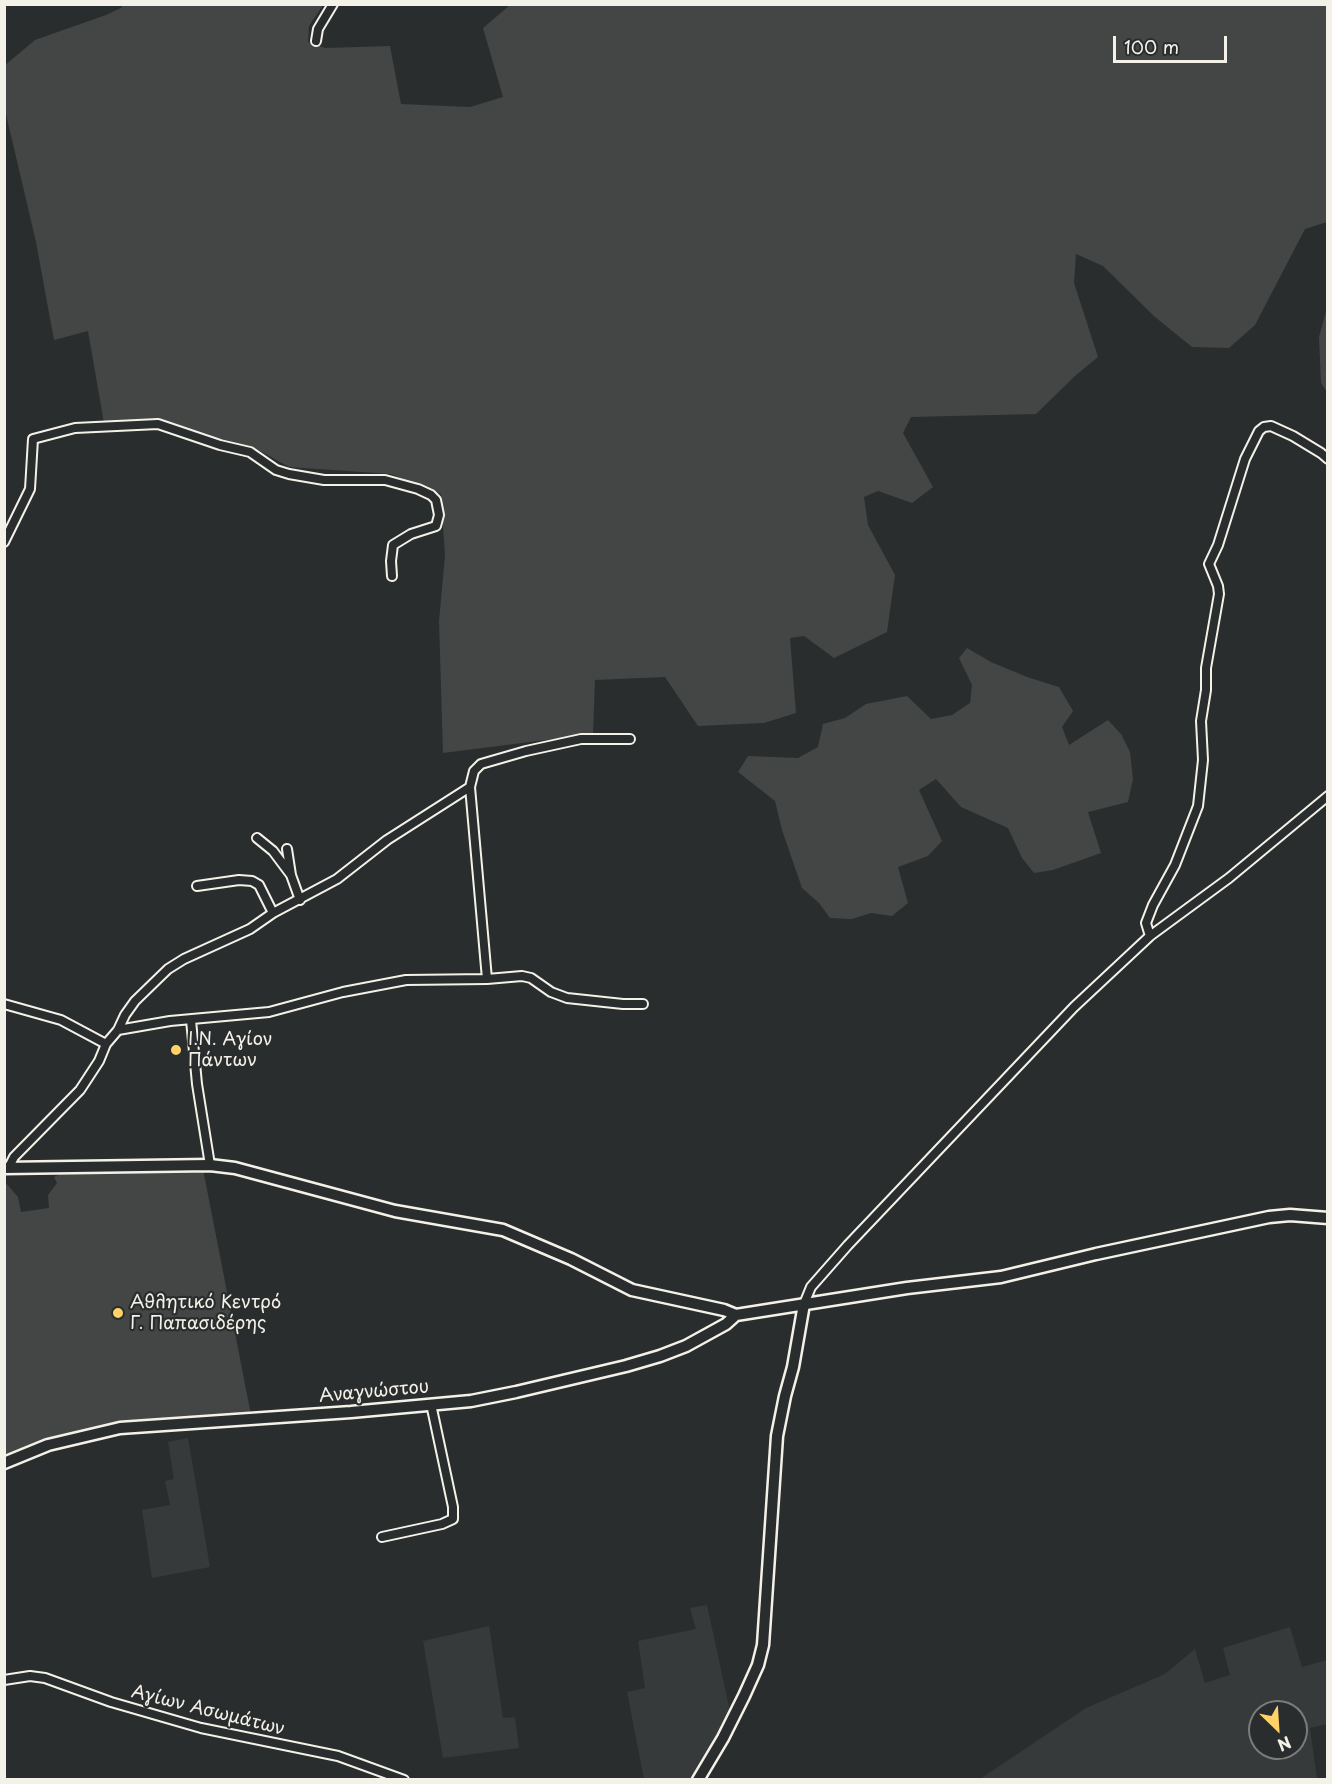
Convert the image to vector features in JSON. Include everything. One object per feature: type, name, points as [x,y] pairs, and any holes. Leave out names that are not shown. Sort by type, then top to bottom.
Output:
[{"type":"street","points":[[316,41],[318,29],[333,4]]},
{"type":"street","points":[[4,542],[30,489],[33,439],[75,428],[158,424],[220,445],[250,452],[276,470],[289,474],[324,480],[385,480],[431,495],[436,500],[440,515],[436,526],[411,534],[393,545],[392,576]]},
{"type":"street","points":[[1150,936],[1146,923],[1175,865],[1198,806],[1203,760],[1201,721],[1206,690],[1206,668],[1219,594],[1209,564],[1218,545],[1245,459],[1259,431],[1271,426],[1293,436],[1328,459]]},
{"type":"street","points":[[487,979],[470,787],[476,767],[487,761],[581,740],[630,739]]},
{"type":"street","points":[[7,1167],[14,1157],[80,1090],[99,1061],[106,1044],[118,1030],[135,1001],[168,969],[184,959],[250,929],[337,879],[387,840],[470,787]]},
{"type":"street","points":[[698,1779],[723,1738],[744,1696],[758,1665],[763,1645],[777,1436],[793,1367],[804,1304],[811,1287],[1074,1007],[1150,936],[1229,878],[1328,796]]},
{"type":"street","points":[[257,838],[273,850],[291,875]]},
{"type":"street","points":[[287,849],[291,875],[300,900]]},
{"type":"street","points":[[197,886],[239,880],[252,881],[259,885],[273,914]]},
{"type":"street","points":[[118,1030],[170,1021],[269,1012],[343,992],[406,980],[522,976],[531,978],[551,992],[567,998],[643,1004]]},
{"type":"street","points":[[4,1004],[61,1020],[106,1044]]},
{"type":"street","points":[[191,1020],[197,1084],[210,1165]]},
{"type":"street","points":[[7,1167],[45,1169],[210,1165],[235,1168],[395,1211],[503,1230],[571,1259],[632,1290],[724,1310],[736,1315],[907,1288],[1002,1277],[1095,1254],[1269,1217],[1290,1215],[1328,1218]]},
{"type":"street","name":"Αναγνώστου","points":[[4,1462],[48,1445],[120,1428],[471,1401],[626,1366],[687,1346],[726,1324],[736,1315]]},
{"type":"street","points":[[382,1537],[442,1524],[453,1519],[453,1507],[431,1404]]},
{"type":"street","name":"Αγίων Ασωμάτων","points":[[4,1680],[45,1678],[111,1702],[201,1728],[338,1755],[404,1779]]},
{"type":"shaded area","points":[[123,5],[323,5],[309,26],[308,42],[325,48],[390,46],[401,104],[470,107],[503,97],[483,28],[510,5],[1327,5],[1327,222],[1305,229],[1255,325],[1229,348],[1192,347],[1155,317],[1103,266],[1076,254],[1074,283],[1098,357],[1036,414],[911,417],[903,433],[933,487],[912,503],[878,491],[864,497],[868,525],[895,575],[887,632],[834,658],[804,636],[790,638],[796,713],[764,723],[698,726],[665,677],[595,680],[593,734],[443,753],[439,621],[445,556],[441,494],[391,474],[289,467],[253,447],[143,419],[104,423],[88,331],[54,340],[36,242],[5,110],[4,66],[35,40],[106,15]]},
{"type":"shaded area","points":[[1327,308],[1328,392],[1321,383],[1319,337]]},
{"type":"shaded area","points":[[967,648],[991,662],[1059,687],[1073,711],[1062,727],[1069,745],[1108,720],[1121,734],[1130,752],[1133,779],[1128,802],[1088,812],[1101,853],[1053,870],[1034,873],[1022,858],[1008,828],[961,807],[936,779],[919,790],[942,841],[928,856],[898,867],[908,903],[892,916],[871,913],[852,919],[830,918],[819,903],[802,888],[782,830],[775,801],[738,772],[748,756],[798,758],[818,747],[823,724],[845,718],[866,704],[907,696],[931,719],[952,715],[970,703],[972,685],[959,658]]},
{"type":"shaded area","name":"Αθλητικό Κεντρό Γ. Παπασιδέρης","points":[[203,1169],[251,1415],[123,1425],[5,1459],[5,1182],[18,1197],[21,1212],[49,1208],[48,1195],[57,1183],[54,1177],[62,1173]]},
{"type":"shaded area","points":[[188,1438],[210,1567],[152,1578],[142,1510],[170,1505],[165,1481],[174,1479],[168,1442]]},
{"type":"shaded area","points":[[707,1605],[730,1711],[720,1726],[722,1729],[694,1779],[644,1779],[627,1692],[645,1688],[638,1641],[696,1629],[690,1608]]},
{"type":"shaded area","points":[[489,1626],[503,1718],[515,1717],[519,1748],[443,1758],[423,1641]]},
{"type":"shaded area","points":[[1290,1627],[1302,1667],[1327,1660],[1327,1724],[1310,1728],[1317,1779],[980,1779],[1086,1708],[1165,1674],[1195,1649],[1205,1683],[1230,1675],[1223,1648]]},
{"type":"place","name":"Ι.Ν. Αγίον Πάντων","points":[[176,1050]]},
{"type":"place","name":"Αθλητικό Κεντρό Γ. Παπασιδέρης","points":[[118,1313]]}]
